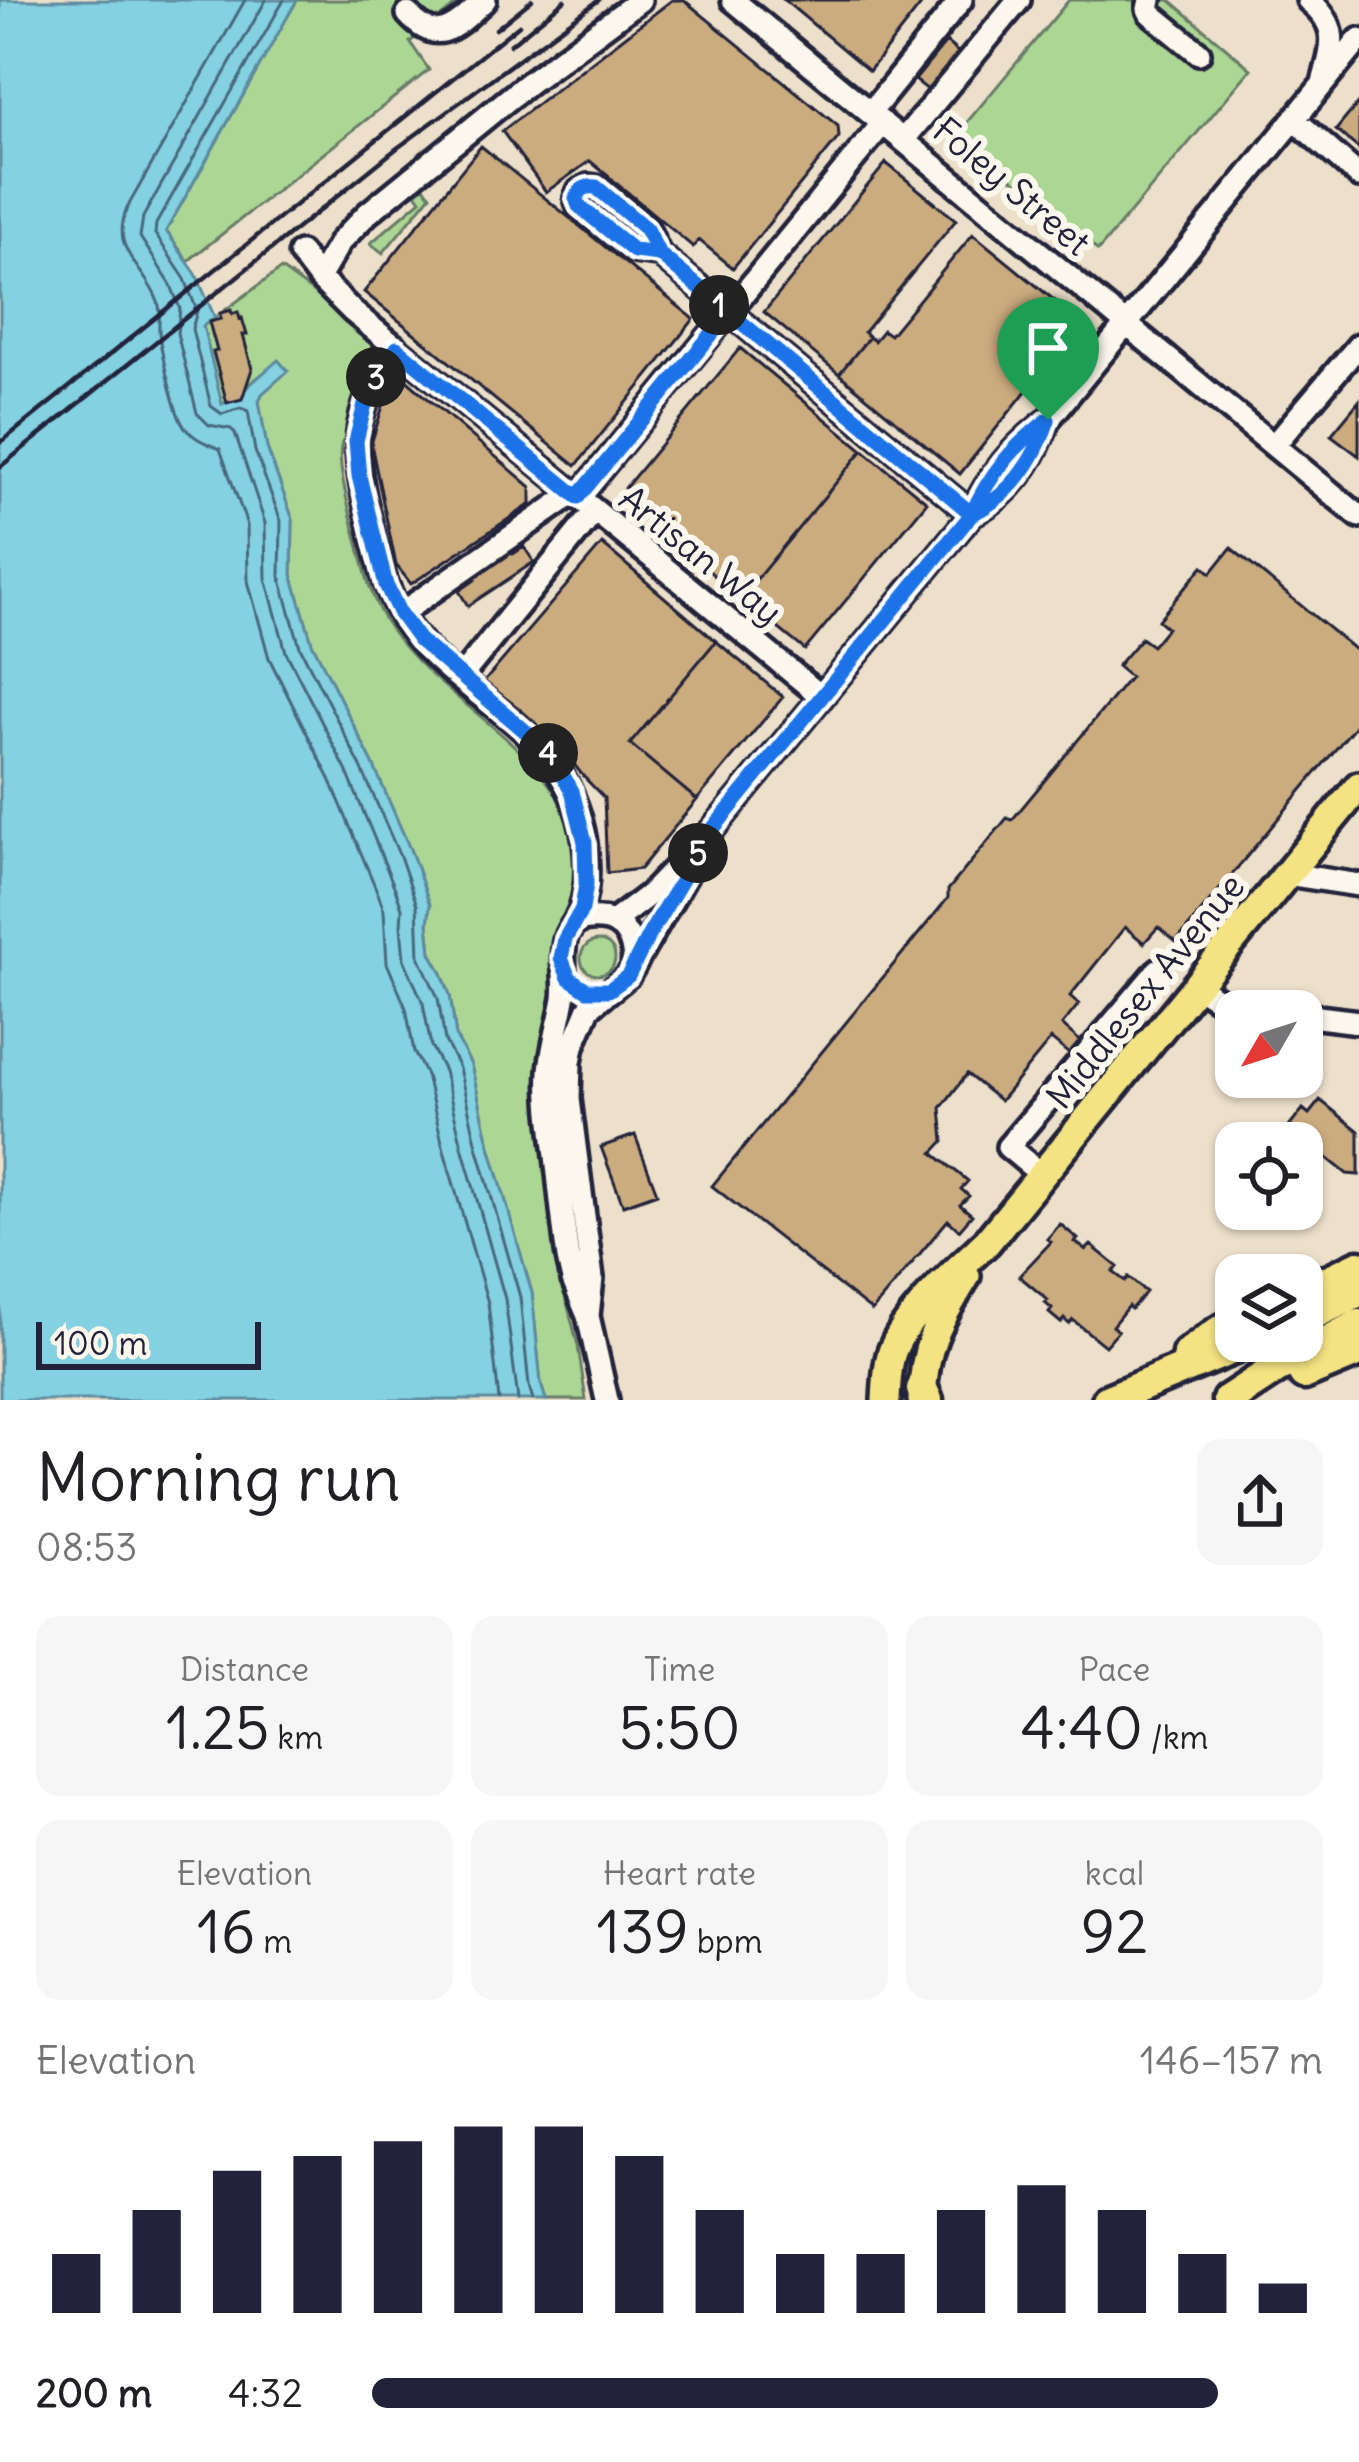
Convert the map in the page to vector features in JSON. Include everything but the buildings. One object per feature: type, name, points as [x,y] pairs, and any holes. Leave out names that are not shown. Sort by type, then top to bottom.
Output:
[{"type":"highway","points":[[1323,1283],[1359,1266]]},
{"type":"highway","points":[[1323,1309],[1359,1292]]},
{"type":"highway","points":[[1228,1400],[1359,1325]]},
{"type":"highway","points":[[1144,1385],[1215,1335]]},
{"type":"highway","points":[[1243,1400],[1359,1351]]},
{"type":"highway","points":[[1108,1400],[1215,1356]]},
{"type":"main road","name":"Middlesex Avenue","points":[[886,1400],[888,1368],[898,1339],[930,1298],[987,1242],[1359,786]]},
{"type":"main road","name":"Middlesex Avenue","points":[[924,1396],[924,1365],[932,1335],[987,1242]]},
{"type":"street","points":[[408,14],[425,30],[436,33],[456,25],[485,0]]},
{"type":"street","name":"Foley Street","points":[[733,0],[1359,515]]},
{"type":"street","points":[[460,678],[583,500],[877,118],[961,0]]},
{"type":"street","points":[[904,139],[1019,0]]},
{"type":"street","points":[[1150,0],[1150,13],[1199,53]]},
{"type":"street","points":[[1308,0],[1327,18],[1332,31],[1322,88]]},
{"type":"street","points":[[319,278],[340,242],[367,214],[527,84],[637,11]]},
{"type":"street","points":[[570,930],[588,920],[611,921],[650,894],[712,830],[972,514],[996,470],[1022,440],[1048,420],[1359,40]]},
{"type":"street","points":[[1295,120],[1359,176]]},
{"type":"street","name":"Artisan Way","points":[[300,253],[319,278],[397,348],[822,697]]},
{"type":"street","points":[[659,254],[972,514]]},
{"type":"street","points":[[1274,445],[1359,345]]},
{"type":"street","points":[[397,348],[368,392],[356,441],[359,476],[386,585],[400,614],[428,650],[555,762],[572,791],[587,860],[611,921],[629,935],[633,966]]},
{"type":"street","points":[[400,614],[583,500]]},
{"type":"street","points":[[588,1316],[592,1278],[569,1099],[569,1062],[589,1008],[620,985],[712,830]]},
{"type":"street","points":[[587,860],[585,898],[562,948],[565,992],[551,1063],[550,1104],[568,1258],[588,1316],[607,1400]]},
{"type":"street","points":[[1287,874],[1359,885]]},
{"type":"street","points":[[563,968],[577,986],[609,990]]},
{"type":"street","points":[[1042,1175],[1008,1147],[1158,970]]},
{"type":"street","points":[[1197,986],[1215,998]]},
{"type":"street","points":[[1323,1018],[1359,1022]]},
{"type":"street","points":[[1072,1071],[1105,1098]]},
{"type":"green space","points":[[297,0],[462,0],[410,42],[429,70],[188,261],[166,231]]},
{"type":"green space","points":[[1069,0],[1170,0],[1251,69],[1098,251],[958,133]]},
{"type":"green space","points":[[424,187],[431,195],[383,253],[371,244],[421,200],[416,193]]},
{"type":"green space","points":[[281,269],[384,351],[342,443],[340,461],[363,565],[383,616],[429,672],[519,750],[558,797],[566,799],[577,842],[579,892],[540,1098],[552,1231],[586,1400],[546,1400],[532,1293],[471,1065],[456,1037],[450,995],[431,953],[430,905],[372,762],[312,643],[292,574],[293,520],[267,448],[259,401],[287,371],[279,361],[222,405],[203,326]]},
{"type":"green space","points":[[598,941],[610,946],[615,958],[610,970],[598,975],[586,970],[581,958],[586,946]]},
{"type":"water","points":[[0,0],[297,0],[166,231],[196,274],[215,318],[203,326],[222,404],[278,360],[288,371],[259,401],[267,448],[293,520],[292,574],[312,643],[372,762],[430,905],[431,953],[450,995],[456,1037],[471,1065],[532,1293],[546,1400],[0,1400]]},
{"type":"railway","points":[[496,29],[532,0]]},
{"type":"railway","points":[[510,45],[565,0]]},
{"type":"railway","points":[[0,467],[396,149],[599,0]]},
{"type":"railway","points":[[0,443],[519,25]]},
{"type":"route","points":[[1048,420],[1022,440],[996,470],[972,514],[659,254],[634,251],[579,206],[579,191],[588,186],[596,187],[646,229],[659,254],[729,313],[578,497],[397,348],[368,392],[356,441],[359,476],[382,570],[392,600],[419,640],[532,737],[555,762],[572,791],[585,842],[586,884],[579,918],[565,939],[561,958],[577,986],[609,990],[628,976],[712,830],[972,514],[1010,487],[1037,450],[1048,420]]}]
